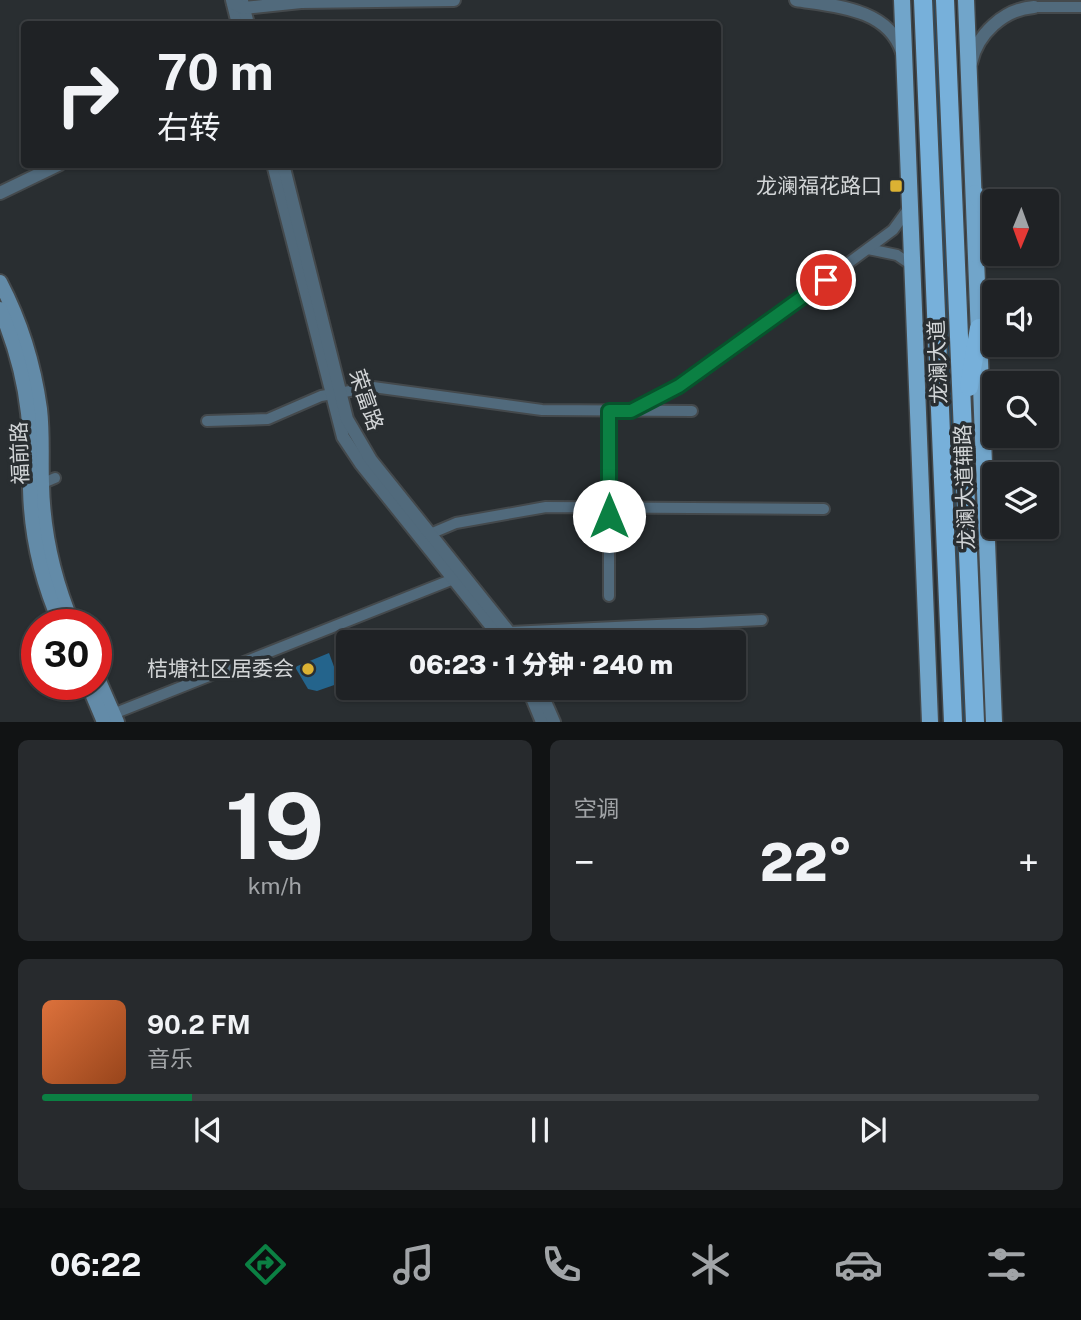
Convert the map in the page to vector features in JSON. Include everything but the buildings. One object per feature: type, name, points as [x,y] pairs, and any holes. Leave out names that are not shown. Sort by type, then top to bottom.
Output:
[{"type":"highway","name":"龙澜大道","points":[[923,0],[953,722]]},
{"type":"highway","name":"龙澜大道","points":[[945,0],[975,722]]},
{"type":"highway","points":[[963,425],[979,328]]},
{"type":"main road","name":"龙澜大道辅路","points":[[901,0],[930,722]]},
{"type":"main road","name":"龙澜大道辅路","points":[[967,0],[994,722]]},
{"type":"main road","points":[[974,190],[982,204]]},
{"type":"main road","points":[[976,257],[982,245]]},
{"type":"main road","name":"福前路","points":[[0,282],[20,326],[32,368],[42,432],[42,483],[37,551],[56,609]]},
{"type":"main road","name":"福前路","points":[[0,309],[15,350],[25,391],[30,433],[42,483],[48,547],[68,609]]},
{"type":"main road","points":[[98,700],[109,719]]},
{"type":"main road","points":[[104,700],[109,719]]},
{"type":"street","points":[[238,2],[454,0]]},
{"type":"street","points":[[796,0],[860,13],[880,21],[896,37],[904,58]]},
{"type":"street","points":[[238,2],[238,21]]},
{"type":"street","points":[[238,2],[247,21]]},
{"type":"street","points":[[970,78],[976,46],[996,22],[1010,12],[1034,7],[1081,7]]},
{"type":"street","points":[[0,194],[52,168]]},
{"type":"street","name":"荣富路","points":[[274,168],[335,393],[360,444],[430,534],[458,577]]},
{"type":"street","name":"荣富路","points":[[284,168],[335,393],[338,422],[352,452],[502,630]]},
{"type":"street","points":[[631,411],[700,373],[868,249],[893,230],[910,205]]},
{"type":"street","points":[[868,249],[897,255],[913,266]]},
{"type":"street","points":[[207,421],[268,419],[335,393],[386,387],[542,411],[692,411]]},
{"type":"street","points":[[608,596],[609,411]]},
{"type":"street","points":[[430,534],[456,523],[534,508],[824,509]]},
{"type":"street","points":[[109,719],[458,577]]},
{"type":"street","points":[[629,630],[762,620]]},
{"type":"street","points":[[533,700],[542,722]]},
{"type":"street","points":[[544,700],[554,722]]},
{"type":"shaded area","points":[[932,0],[937,0],[966,722],[961,721]]},
{"type":"place","name":"龙澜福花路口","points":[[896,186]]},
{"type":"place","name":"桔塘社区居委会","points":[[308,669]]},
{"type":"route","points":[[609,516],[609,411],[631,411],[679,386],[826,280]]}]
